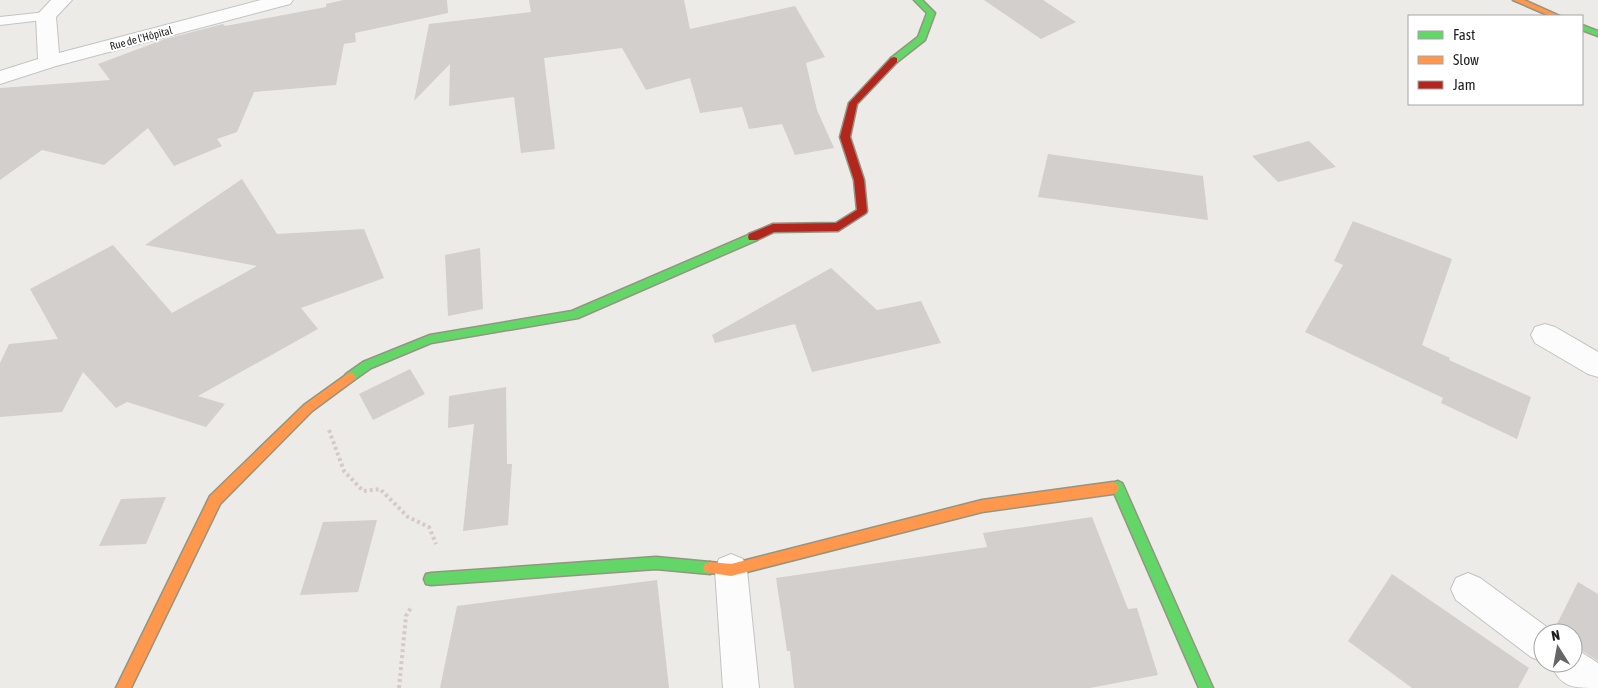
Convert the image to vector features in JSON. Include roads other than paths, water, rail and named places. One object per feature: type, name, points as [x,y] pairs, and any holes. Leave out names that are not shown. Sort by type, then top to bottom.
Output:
[{"type":"street","points":[[49,62],[46,16],[62,0]]},
{"type":"street","name":"Rue de l'Hôpital","points":[[0,78],[49,62],[283,0]]},
{"type":"street","points":[[123,688],[215,500],[308,408],[367,365],[430,340],[574,315],[773,228],[838,227],[862,211],[859,180],[845,137],[853,103],[893,61],[922,38],[931,13],[918,0]]},
{"type":"street","points":[[1518,0],[1554,15]]},
{"type":"street","points":[[1583,27],[1598,34]]},
{"type":"street","points":[[1545,335],[1598,366]]},
{"type":"street","points":[[431,579],[656,563],[731,570],[982,506],[1118,487],[1206,688]]},
{"type":"street","points":[[731,570],[741,688]]},
{"type":"street","points":[[1468,590],[1533,638]]},
{"type":"street","points":[[1582,673],[1598,685]]},
{"type":"lane","points":[[0,21],[46,16]]}]
